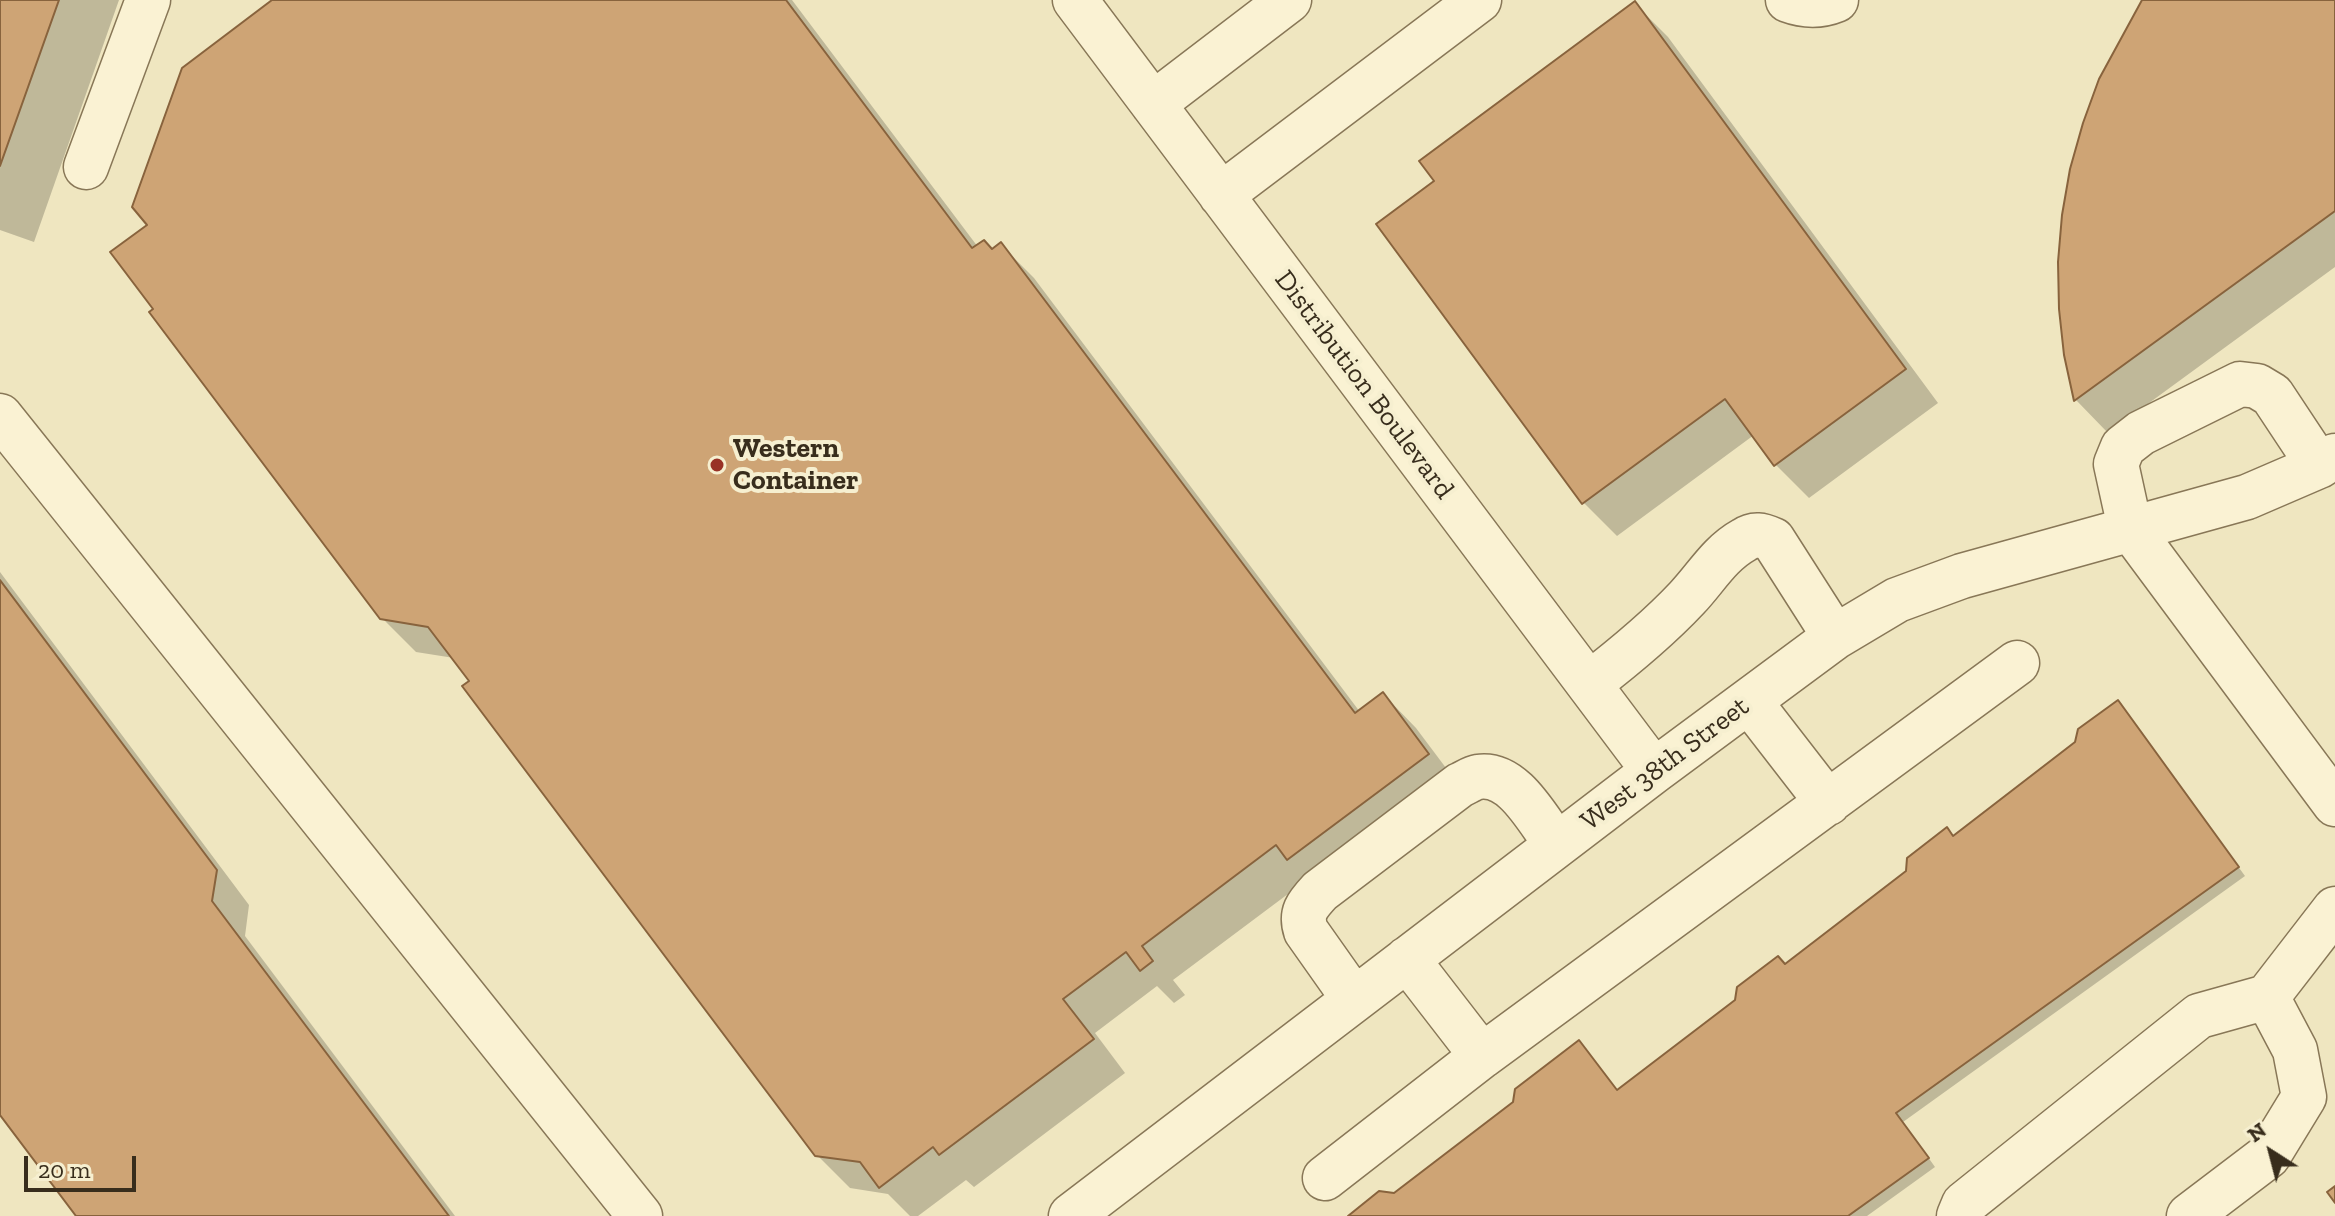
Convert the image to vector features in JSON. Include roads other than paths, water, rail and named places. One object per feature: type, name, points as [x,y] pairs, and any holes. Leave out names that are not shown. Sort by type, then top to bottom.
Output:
[{"type":"street","points":[[86,167],[148,0]]},
{"type":"street","name":"Distribution Boulevard","points":[[1075,0],[1654,771]]},
{"type":"street","points":[[1153,104],[1289,0]]},
{"type":"street","points":[[1221,195],[1479,0]]},
{"type":"street","points":[[1788,0],[1803,6],[1836,0]]},
{"type":"street","points":[[2327,461],[2272,395],[2257,386],[2240,384],[2141,433],[2123,447],[2116,464],[2130,528],[2335,804]]},
{"type":"street","points":[[0,416],[640,1216]]},
{"type":"street","name":"West 38th Street","points":[[1071,1216],[1654,771],[1835,637],[1897,600],[1962,576],[2247,497],[2327,461]]},
{"type":"street","points":[[1589,684],[1638,647],[1690,596],[1711,566],[1745,539],[1759,534],[1773,540],[1835,637]]},
{"type":"street","points":[[1325,1178],[1482,1056],[2017,663]]},
{"type":"street","points":[[1749,701],[1828,803]]},
{"type":"street","points":[[1354,999],[1306,931],[1302,920],[1305,908],[1320,891],[1460,785],[1477,777],[1499,779],[1514,788],[1557,845]]},
{"type":"street","points":[[1959,1216],[1964,1204],[2199,1016],[2267,997],[2335,909]]},
{"type":"street","points":[[1407,959],[1482,1056]]},
{"type":"street","points":[[2189,1216],[2268,1156],[2304,1097],[2295,1050],[2267,997]]},
{"type":"place","name":"Western Container","points":[[717,465]]}]
